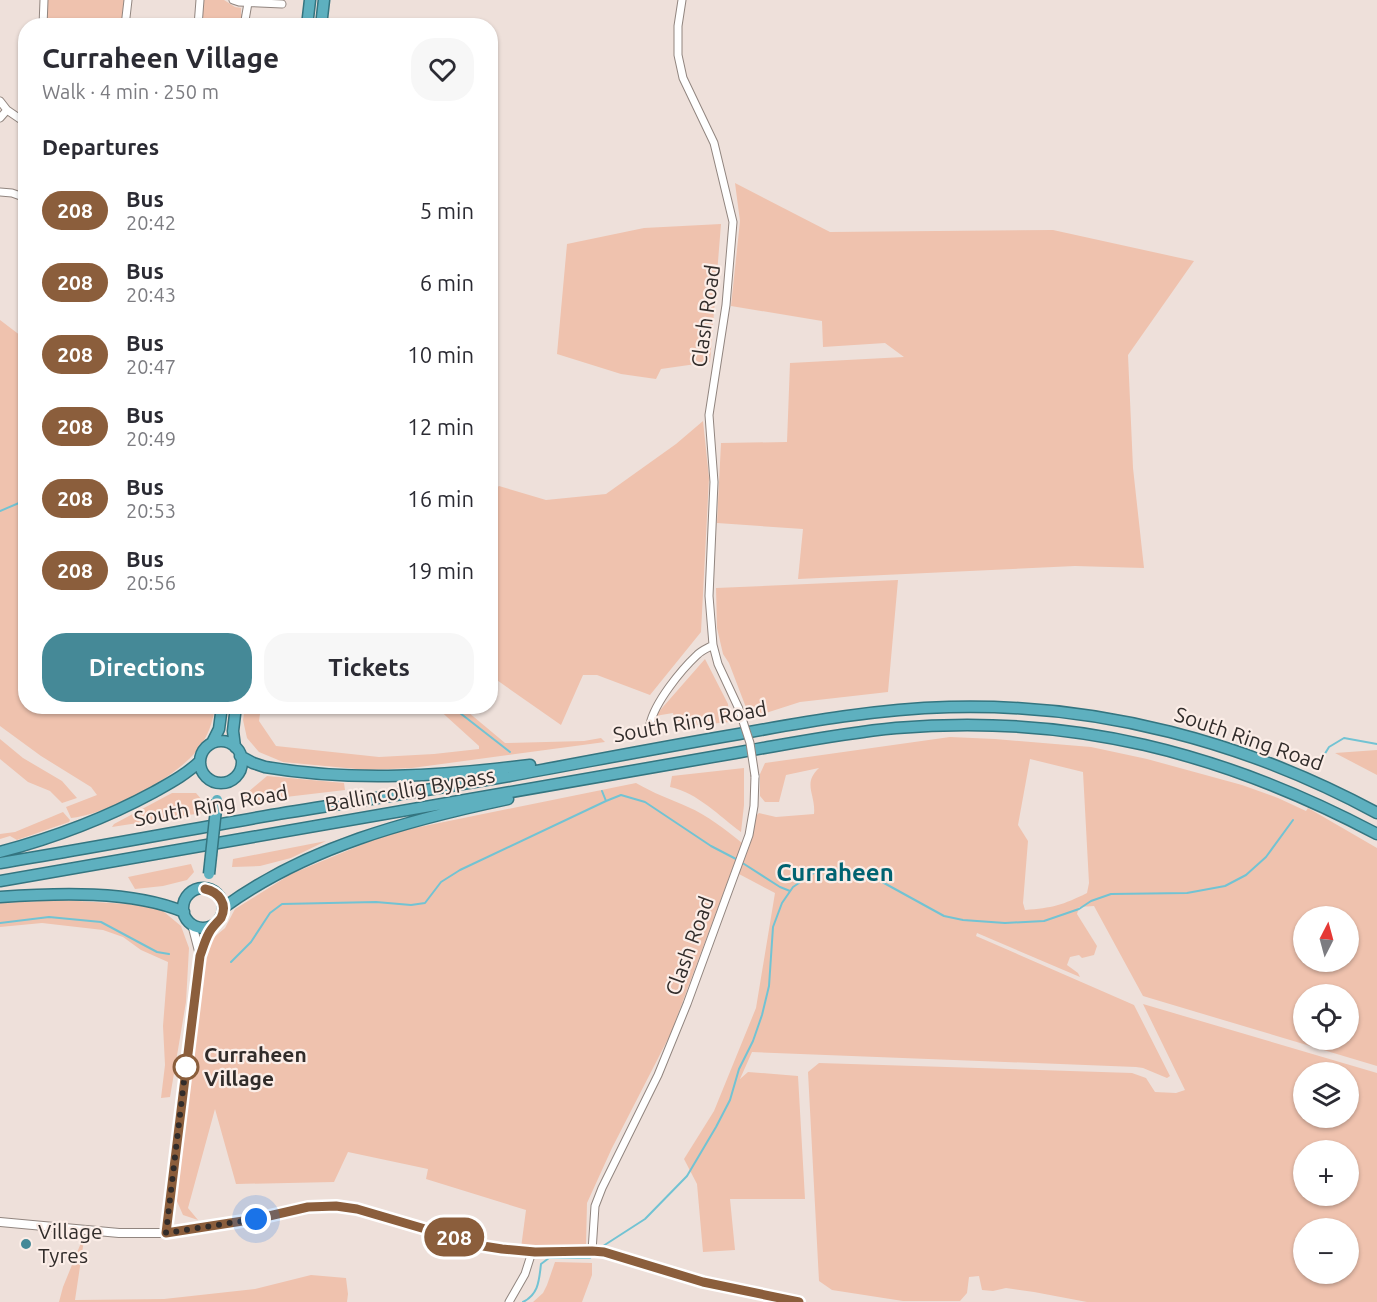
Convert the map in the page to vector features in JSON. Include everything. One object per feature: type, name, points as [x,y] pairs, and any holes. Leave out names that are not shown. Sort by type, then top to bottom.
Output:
[{"type":"highway","points":[[308,18],[310,0]]},
{"type":"highway","points":[[322,18],[324,0]]},
{"type":"highway","name":"South Ring Road","points":[[0,863],[872,712],[950,707],[1023,709],[1134,723],[1213,743],[1289,770],[1377,813]]},
{"type":"highway","points":[[213,743],[219,729],[221,714]]},
{"type":"highway","points":[[0,897],[74,895],[155,901],[184,912],[192,924],[203,928],[214,925],[219,921],[223,908],[211,884],[209,874],[217,800],[222,789],[238,773],[242,762],[234,731],[235,714]]},
{"type":"highway","name":"South Ring Road","points":[[613,775],[856,733],[939,726],[1018,727],[1103,736],[1215,763],[1291,792],[1377,834]]},
{"type":"highway","points":[[217,800],[212,782],[203,773],[200,761],[203,750],[213,743],[224,742],[252,763],[276,769],[383,776],[478,772],[614,755]]},
{"type":"highway","points":[[0,852],[51,836],[121,809],[165,786],[200,761]]},
{"type":"highway","points":[[223,908],[254,888],[328,850],[379,831],[613,775]]},
{"type":"highway","name":"Ballincollig Bypass","points":[[0,882],[613,775]]},
{"type":"highway","points":[[212,782],[229,781]]},
{"type":"highway","points":[[198,889],[209,874]]},
{"type":"highway","points":[[184,912],[185,900],[193,891],[212,890],[217,894]]},
{"type":"street","points":[[43,18],[44,0]]},
{"type":"street","points":[[126,18],[128,0]]},
{"type":"street","points":[[199,18],[200,0]]},
{"type":"street","points":[[233,0],[282,4]]},
{"type":"street","name":"Clash Road","points":[[592,1251],[595,1206],[658,1075],[687,1004],[743,852],[754,806],[755,776],[750,743],[739,709],[723,677],[713,645],[710,596],[714,482],[709,416],[726,304],[733,222],[714,143],[683,78],[678,55],[678,26],[682,0]]},
{"type":"street","points":[[245,18],[248,3]]},
{"type":"street","points":[[0,101],[7,110],[18,118]]},
{"type":"street","points":[[0,118],[7,110]]},
{"type":"street","points":[[0,192],[18,195]]},
{"type":"street","points":[[650,724],[659,702],[684,670],[699,653],[713,645]]},
{"type":"street","points":[[192,924],[200,956]]},
{"type":"street","points":[[166,1233],[200,956],[214,925]]},
{"type":"street","points":[[0,1222],[119,1233],[166,1233],[246,1221],[308,1207],[336,1206],[357,1209],[483,1246],[532,1252],[604,1252],[675,1275],[796,1302]]},
{"type":"street","points":[[509,1302],[525,1274],[532,1252]]},
{"type":"shaded area","points":[[48,0],[124,0],[122,18],[47,18]]},
{"type":"shaded area","points":[[203,0],[224,0],[241,8],[243,15],[242,18],[202,18]]},
{"type":"shaded area","points":[[735,183],[830,232],[1053,230],[1194,261],[1128,355],[1133,468],[1144,568],[1075,566],[798,579],[803,529],[717,523],[721,443],[787,442],[790,363],[904,357],[885,343],[823,347],[822,321],[731,306],[740,221]]},
{"type":"shaded area","points":[[721,224],[710,362],[661,369],[656,379],[621,374],[557,354],[567,244],[644,228]]},
{"type":"shaded area","points":[[0,320],[18,334],[18,714],[213,714],[208,734],[203,742],[180,767],[144,791],[124,801],[87,815],[71,818],[66,807],[97,795],[91,787],[41,756],[0,726]]},
{"type":"shaded area","points":[[703,421],[709,478],[701,632],[650,695],[597,675],[583,675],[561,725],[498,681],[498,487],[546,500],[606,494],[676,444]]},
{"type":"shaded area","points":[[898,580],[888,692],[800,702],[750,718],[729,663],[723,654],[717,628],[716,588]]},
{"type":"shaded area","points":[[705,659],[728,704],[730,722],[677,727],[673,713],[655,716]]},
{"type":"shaded area","points":[[244,714],[260,714],[259,721],[276,746],[379,757],[479,749],[479,746],[444,714],[470,714],[505,743],[584,741],[601,738],[605,742],[412,768],[367,770],[283,762],[259,752],[247,738]]},
{"type":"shaded area","points":[[950,737],[995,739],[1091,747],[1147,759],[1242,785],[1306,811],[1308,808],[1377,848],[1377,1066],[1324,1050],[1359,1050],[1359,984],[1293,984],[1293,1041],[1143,996],[1094,906],[1079,907],[1077,914],[1097,946],[1094,955],[1082,958],[1079,955],[1070,957],[1067,965],[1080,977],[977,933],[976,936],[1134,1005],[1170,1076],[1167,1078],[1136,1067],[752,1052],[740,1079],[748,1072],[798,1076],[805,1199],[730,1199],[735,1250],[703,1252],[697,1184],[684,1159],[714,1111],[756,1008],[775,893],[739,874],[750,844],[756,816],[759,813],[776,817],[814,814],[810,784],[819,768],[786,775],[779,802],[765,802],[760,796],[760,774],[765,763]],"holes":[[[1030,759],[1083,772],[1089,883],[1087,893],[1050,907],[1025,910],[1023,903],[1028,841],[1018,825]]]},
{"type":"shaded area","points":[[0,739],[23,758],[62,781],[77,798],[62,803],[50,791],[28,782],[0,759]]},
{"type":"shaded area","points":[[1377,750],[1377,775],[1335,753]]},
{"type":"shaded area","points":[[744,768],[741,832],[690,794],[670,787],[672,776]]},
{"type":"shaded area","points":[[267,776],[344,783],[345,790],[243,802],[247,793]]},
{"type":"shaded area","points":[[636,783],[702,814],[742,843],[671,1033],[612,1148],[587,1203],[586,1244],[521,1248],[526,1210],[426,1179],[428,1169],[348,1152],[334,1182],[236,1184],[215,1109],[188,1208],[198,1220],[183,1215],[176,1199],[206,951],[212,939],[225,928],[235,909],[291,874],[390,833]]},
{"type":"shaded area","points":[[172,793],[196,793],[202,800],[202,813],[112,827],[114,824]]},
{"type":"shaded area","points":[[63,812],[70,820],[69,822],[17,840],[10,836],[0,839],[0,834],[15,832]]},
{"type":"shaded area","points":[[326,841],[291,858],[260,866],[232,867],[233,859]]},
{"type":"shaded area","points":[[191,864],[194,872],[187,880],[163,886],[135,889],[128,877]]},
{"type":"shaded area","points":[[61,900],[145,905],[163,911],[181,926],[189,948],[186,1002],[170,1097],[161,1098],[165,1065],[163,1026],[168,962],[141,950],[123,937],[103,930],[42,923],[0,927],[0,903]]},
{"type":"shaded area","points":[[1143,1004],[1340,1062],[1293,1062],[1293,1128],[1359,1128],[1359,1068],[1377,1073],[1377,1302],[1087,1302],[1006,1288],[993,1291],[982,1290],[979,1276],[969,1277],[967,1293],[960,1301],[903,1301],[832,1290],[819,1281],[808,1072],[819,1063],[1132,1073],[1146,1078],[1155,1092],[1176,1093],[1185,1090]]},
{"type":"shaded area","points":[[85,1233],[75,1300],[164,1299],[255,1289],[311,1275],[346,1278],[347,1302],[59,1302]]},
{"type":"shaded area","points":[[555,1262],[592,1263],[592,1275],[582,1302],[533,1302],[543,1293]]},
{"type":"waterway","points":[[0,511],[18,503]]},
{"type":"waterway","points":[[461,714],[510,752]]},
{"type":"waterway","points":[[1318,765],[1329,747],[1344,738],[1377,744]]},
{"type":"waterway","points":[[602,791],[606,801],[621,795],[645,802],[711,846],[736,859]]},
{"type":"waterway","points":[[231,962],[251,942],[270,913],[282,904],[376,902],[411,905],[425,903],[441,882],[460,870],[606,801]]},
{"type":"waterway","points":[[600,1248],[645,1219],[687,1176],[716,1127],[730,1100],[739,1069],[753,1041],[762,1015],[769,986],[773,927],[782,903],[793,887],[814,873],[836,869],[864,872],[944,916],[963,920],[1005,923],[1044,921],[1079,909],[1091,901],[1111,894],[1187,893],[1225,886],[1246,875],[1266,857],[1293,820]]},
{"type":"waterway","points":[[741,862],[790,891]]},
{"type":"waterway","points":[[0,923],[49,917],[101,922],[157,952],[169,954]]},
{"type":"waterway","points":[[523,1302],[535,1291],[541,1264],[549,1258],[590,1258],[594,1254]]},
{"type":"bus line","name":"208","points":[[205,889],[217,894],[223,903],[223,908],[219,921],[209,932],[200,956],[166,1233],[256,1219],[308,1207],[336,1206],[357,1209],[435,1230],[483,1246],[521,1252],[604,1252],[675,1275],[799,1302]]},
{"type":"place","name":"Curraheen Village","points":[[186,1067]]},
{"type":"place","name":"Village Tyres","points":[[26,1244]]},
{"type":"district","name":"Curraheen","points":[[835,873]]},
{"type":"route","points":[[186,1067],[186,1064],[166,1233],[256,1219]]}]
